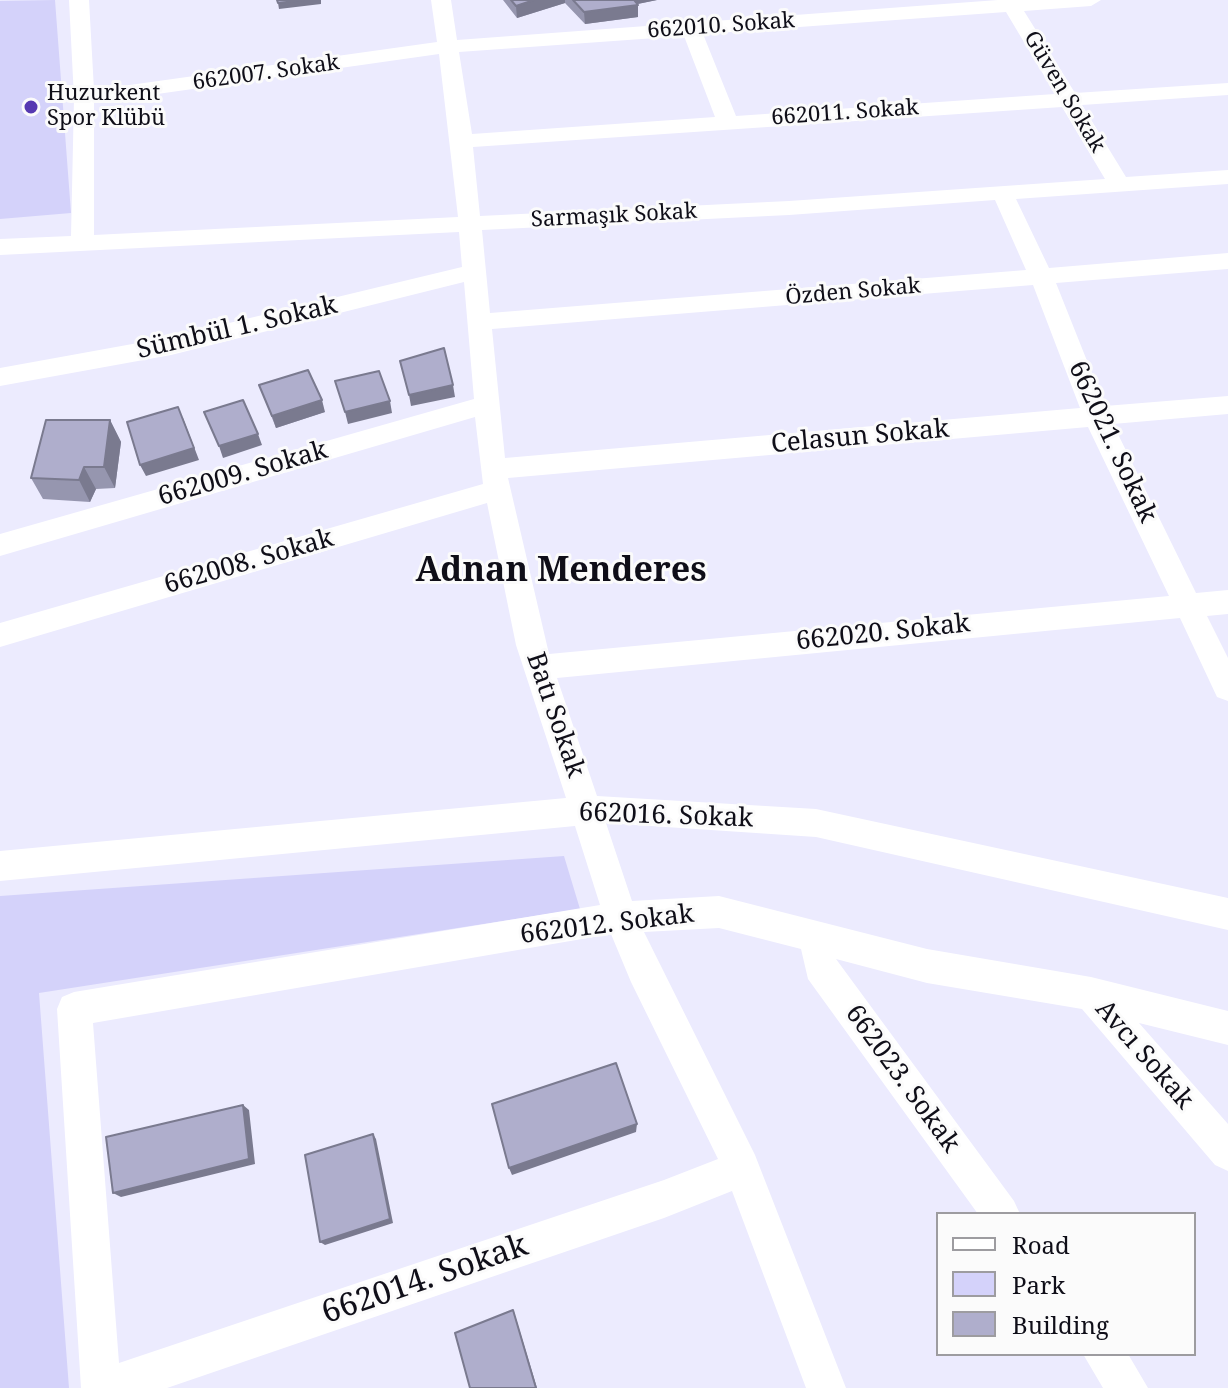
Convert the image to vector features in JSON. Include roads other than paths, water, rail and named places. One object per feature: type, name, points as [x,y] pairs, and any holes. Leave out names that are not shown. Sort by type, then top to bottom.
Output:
[{"type":"street","points":[[79,0],[84,98],[82,243]]},
{"type":"street","name":"Batı Sokak","points":[[441,0],[462,141],[495,480],[531,645],[621,917],[643,970],[742,1168],[826,1388]]},
{"type":"street","name":"662010. Sokak","points":[[447,47],[1009,3],[1091,0]]},
{"type":"street","name":"Güven Sokak","points":[[1009,3],[1120,185]]},
{"type":"street","points":[[691,29],[727,121]]},
{"type":"street","name":"662007. Sokak","points":[[84,98],[447,47]]},
{"type":"street","name":"662011. Sokak","points":[[462,141],[1228,89]]},
{"type":"street","name":"Sarmaşık Sokak","points":[[0,247],[789,208],[1228,177]]},
{"type":"street","name":"662021. Sokak","points":[[1002,192],[1041,276],[1096,416],[1228,688]]},
{"type":"street","name":"Özden Sokak","points":[[479,322],[1228,261]]},
{"type":"street","name":"Sümbül 1. Sokak","points":[[0,377],[171,346],[473,272]]},
{"type":"street","name":"662009. Sokak","points":[[0,545],[487,404]]},
{"type":"street","name":"Celasun Sokak","points":[[495,480],[1096,416],[1228,405]]},
{"type":"street","name":"662008. Sokak","points":[[0,635],[495,480]]},
{"type":"street","name":"662020. Sokak","points":[[538,667],[1228,602]]},
{"type":"street","name":"662016. Sokak","points":[[0,866],[588,810],[816,823],[1228,914]]},
{"type":"street","name":"662012. Sokak","points":[[104,1388],[74,1009],[621,917],[719,912],[927,966],[1091,994],[1228,1028]]},
{"type":"street","name":"662023. Sokak","points":[[816,938],[820,967],[1000,1212]]},
{"type":"street","name":"Avcı Sokak","points":[[1091,994],[1228,1152]]},
{"type":"street","name":"662014. Sokak","points":[[104,1388],[664,1199],[742,1168]]},
{"type":"street","points":[[1104,1356],[1128,1388]]},
{"type":"place","name":"Huzurkent Spor Klübü","points":[[31,107]]},
{"type":"district","name":"Adnan Menderes","points":[[561,571]]}]
